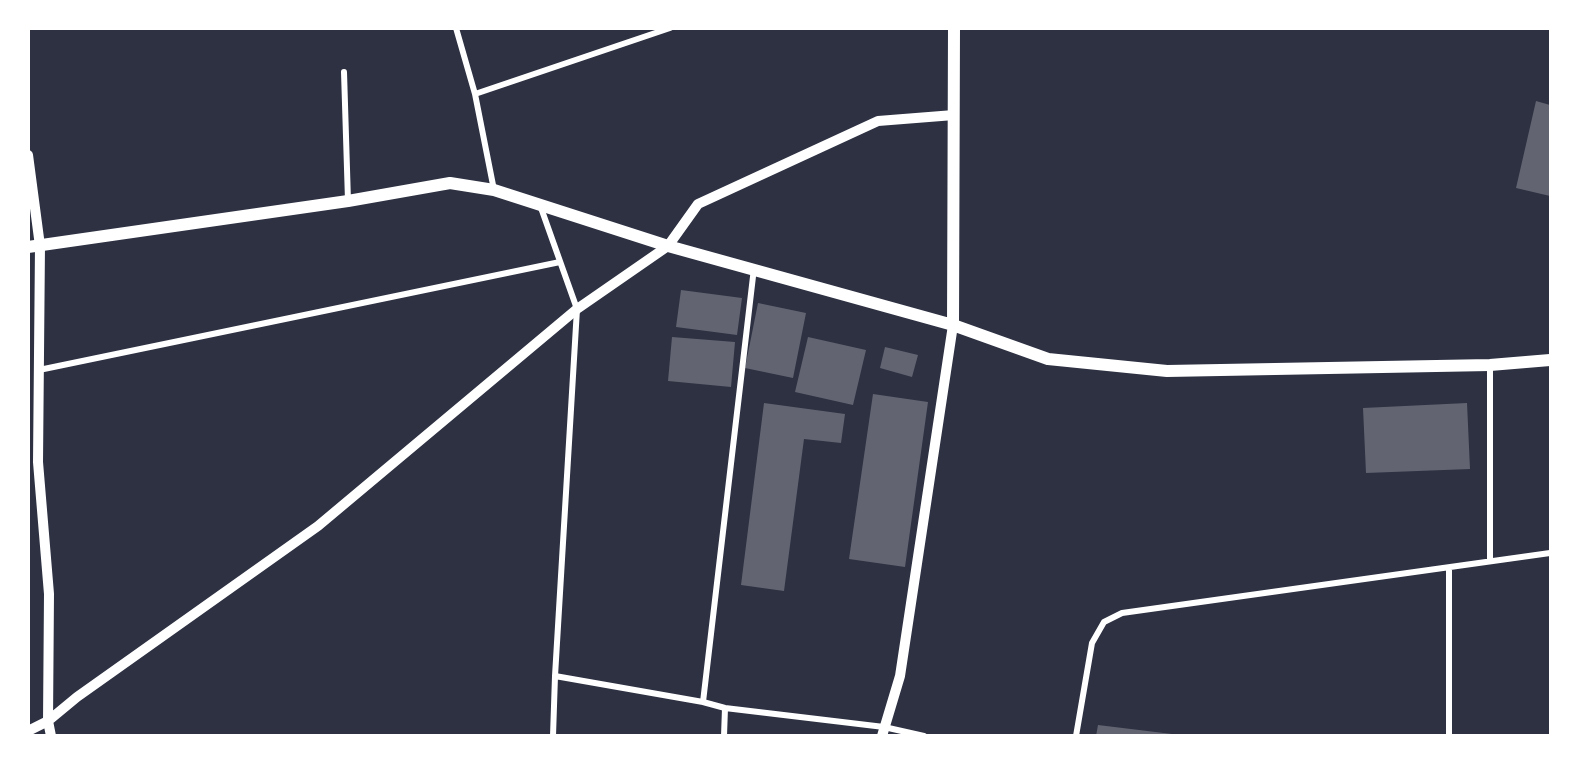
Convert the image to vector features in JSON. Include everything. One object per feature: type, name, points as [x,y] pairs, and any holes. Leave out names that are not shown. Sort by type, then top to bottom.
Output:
[{"type":"main road","points":[[953,325],[954,28]]},
{"type":"main road","points":[[34,246],[348,201],[450,183],[494,190],[668,246],[953,325],[1048,359],[1167,371],[1490,364],[1551,360]]},
{"type":"street","points":[[456,28],[475,94],[494,190]]},
{"type":"street","points":[[475,94],[670,28]]},
{"type":"street","points":[[344,72],[348,201]]},
{"type":"street","points":[[28,731],[48,721],[77,697],[318,526],[577,309],[668,246],[698,204],[878,121],[954,115]]},
{"type":"street","points":[[28,155],[39,370],[38,462],[48,594],[48,721],[51,735]]},
{"type":"street","points":[[539,204],[577,309],[553,735]]},
{"type":"street","points":[[39,370],[560,262]]},
{"type":"street","points":[[703,702],[754,268]]},
{"type":"street","points":[[883,731],[900,676],[953,325]]},
{"type":"street","points":[[1490,364],[1490,560]]},
{"type":"street","points":[[1076,735],[1092,643],[1104,622],[1122,613],[1551,553]]},
{"type":"street","points":[[1449,568],[1449,735]]},
{"type":"street","points":[[555,676],[703,702],[725,708],[924,735]]},
{"type":"street","points":[[724,735],[725,708]]},
{"type":"building","points":[[1536,101],[1550,105],[1550,196],[1516,188]]},
{"type":"building","points":[[681,290],[742,298],[737,335],[676,327]]},
{"type":"building","points":[[758,303],[806,313],[793,378],[745,368]]},
{"type":"building","points":[[672,337],[735,342],[731,387],[668,381]]},
{"type":"building","points":[[808,337],[866,350],[853,405],[795,392]]},
{"type":"building","points":[[885,347],[918,355],[912,377],[880,368]]},
{"type":"building","points":[[873,394],[928,402],[905,567],[849,559]]},
{"type":"building","points":[[764,403],[845,414],[841,443],[804,439],[784,591],[741,585]]},
{"type":"building","points":[[1467,403],[1470,469],[1366,473],[1363,408]]},
{"type":"building","points":[[1098,725],[1172,734],[1171,736],[1096,736]]}]
